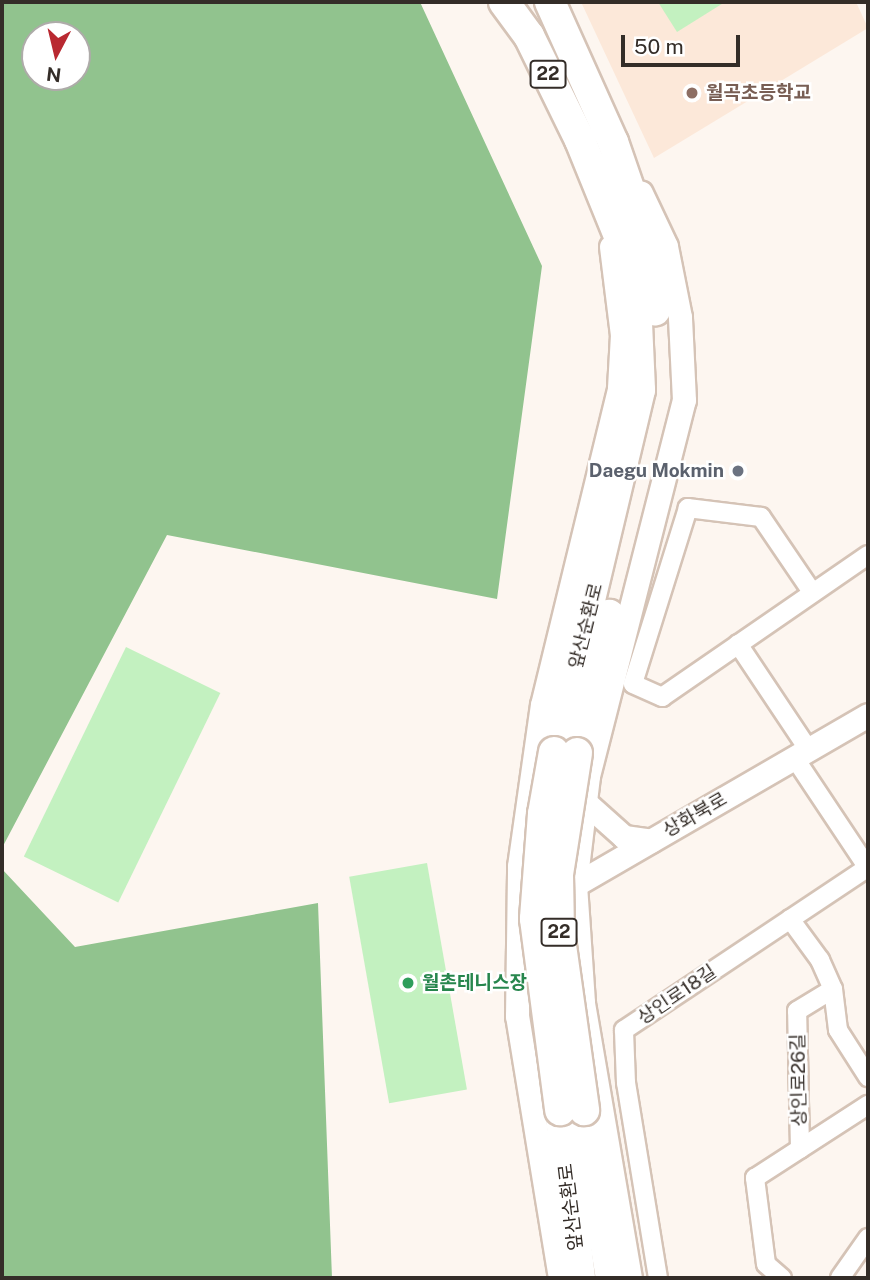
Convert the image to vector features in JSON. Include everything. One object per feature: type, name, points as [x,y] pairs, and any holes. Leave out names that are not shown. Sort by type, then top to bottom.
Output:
[{"type":"highway","name":"앞산순환로","points":[[504,2],[529,36],[584,150],[626,257],[636,301],[639,390],[623,476],[543,814],[535,919],[572,1110],[611,1278]]},
{"type":"highway","name":"앞산순환로","points":[[550,2],[613,142],[638,214],[650,267],[657,327],[656,389],[555,757]]},
{"type":"highway","name":"앞산순환로","points":[[572,1110],[580,1278]]},
{"type":"street","points":[[613,142],[666,246],[680,317],[684,400],[587,795],[575,886],[582,991],[630,1278]]},
{"type":"street","points":[[812,592],[761,517],[688,508],[633,684],[662,696],[868,555]]},
{"type":"street","points":[[738,644],[868,868]]},
{"type":"street","name":"상화북로","points":[[519,912],[575,886],[868,715]]},
{"type":"street","points":[[555,757],[540,778],[556,789],[587,795],[624,836],[651,841]]},
{"type":"street","points":[[555,757],[519,866],[517,1016],[560,1278]]},
{"type":"street","name":"상인로18길","points":[[658,1278],[626,1083],[624,1030],[868,868]]},
{"type":"street","name":"상인로26길","points":[[790,919],[820,960],[832,989],[838,1030],[868,1077]]},
{"type":"street","name":"상인로26길","points":[[800,1149],[797,1011],[832,989]]},
{"type":"street","name":"상인로26길","points":[[782,1278],[766,1264],[755,1178],[868,1105]]},
{"type":"street","points":[[840,1278],[868,1238]]},
{"type":"shaded area","name":"월곡초등학교","points":[[581,2],[856,2],[868,28],[654,158]]},
{"type":"green space","points":[[2,2],[420,2],[542,266],[497,599],[167,535],[2,848]]},
{"type":"green space","points":[[658,2],[725,2],[677,32]]},
{"type":"green space","points":[[126,647],[220,693],[118,902],[24,856]]},
{"type":"green space","name":"월촌테니스장","points":[[427,863],[467,1090],[389,1103],[349,877]]},
{"type":"green space","points":[[2,869],[75,947],[318,903],[332,1278],[2,1278]]},
{"type":"place","name":"월곡초등학교","points":[[692,93]]},
{"type":"place","name":"Daegu Mokmin","points":[[738,471]]},
{"type":"place","name":"월촌테니스장","points":[[408,983]]}]
